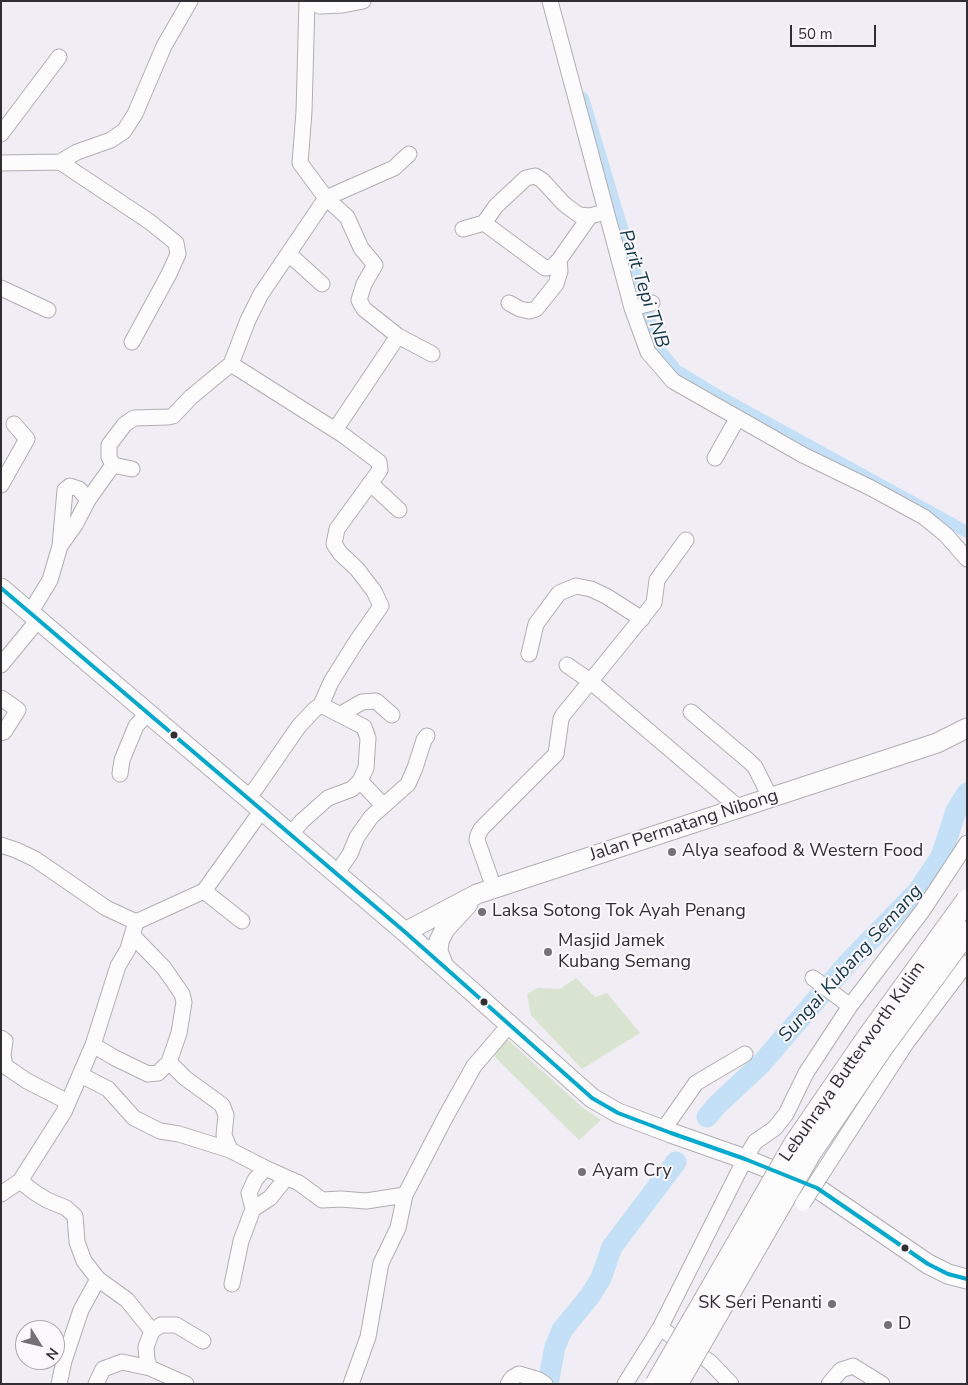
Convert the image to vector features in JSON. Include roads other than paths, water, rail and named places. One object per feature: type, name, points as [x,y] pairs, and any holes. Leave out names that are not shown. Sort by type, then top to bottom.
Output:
[{"type":"highway","name":"Lebuhraya Butterworth Kulim","points":[[656,1384],[795,1143],[867,1038],[967,900]]},
{"type":"highway","name":"Lebuhraya Butterworth Kulim","points":[[677,1384],[811,1152],[882,1048],[967,932]]},
{"type":"main road","points":[[1,588],[405,932],[592,1098],[618,1113],[742,1158],[817,1188],[928,1264],[948,1274],[967,1279]]},
{"type":"main road","name":"Jalan Permatang Nibong","points":[[405,932],[486,891],[937,743],[967,728]]},
{"type":"main road","points":[[444,967],[438,951],[439,941],[445,929],[486,891]]},
{"type":"street","points":[[1,163],[60,162],[77,152],[110,140],[124,131],[135,114],[164,46],[190,1]]},
{"type":"street","points":[[363,1],[343,6],[320,6],[308,1],[304,112],[300,162],[326,198],[348,217],[361,248],[375,265],[364,284],[359,300],[364,309],[398,336],[432,354]]},
{"type":"street","points":[[550,1],[605,212],[642,305],[648,352],[673,381],[737,419],[924,517],[946,535],[967,559]]},
{"type":"street","points":[[1,134],[59,57]]},
{"type":"street","points":[[113,465],[109,457],[110,446],[125,424],[134,418],[173,416],[191,397],[231,364],[248,320],[261,294],[326,198],[394,168],[409,154]]},
{"type":"street","points":[[60,162],[150,222],[176,243],[178,254],[132,342]]},
{"type":"street","points":[[463,229],[484,223],[496,206],[526,178],[536,176],[564,204],[579,215],[590,216],[605,212]]},
{"type":"street","points":[[484,223],[545,268],[552,267],[559,260],[590,216]]},
{"type":"street","points":[[289,254],[322,284]]},
{"type":"street","points":[[509,303],[528,311],[536,309],[556,284],[560,272],[559,260]]},
{"type":"street","points":[[1,288],[48,310]]},
{"type":"street","points":[[336,430],[398,336]]},
{"type":"street","points":[[231,364],[336,430],[379,462],[380,470],[337,529],[334,544],[374,591],[381,606],[330,682],[321,705],[315,708],[299,726],[263,779],[247,798]]},
{"type":"street","points":[[715,458],[737,419]]},
{"type":"street","points":[[1,485],[27,439],[14,424]]},
{"type":"street","points":[[113,465],[132,469]]},
{"type":"street","points":[[60,546],[75,525],[88,500],[113,465]]},
{"type":"street","points":[[370,483],[399,510]]},
{"type":"street","points":[[1,665],[34,616],[50,580],[60,546],[65,490],[70,486],[79,489],[88,500]]},
{"type":"street","points":[[486,891],[477,840],[478,835],[556,754],[560,718],[642,620],[654,603],[657,580],[686,540]]},
{"type":"street","points":[[529,654],[529,647],[536,624],[559,593],[576,586],[591,589],[606,596],[642,620]]},
{"type":"street","points":[[567,665],[590,681],[739,808]]},
{"type":"street","points":[[1,698],[18,710],[4,732],[1,733]]},
{"type":"street","points":[[341,714],[362,702],[376,700],[392,715]]},
{"type":"street","points":[[290,835],[302,820],[328,798],[352,789],[360,781],[366,768],[368,738],[364,727],[321,705]]},
{"type":"street","points":[[691,712],[755,767],[770,798]]},
{"type":"street","points":[[120,774],[122,760],[136,726],[148,714]]},
{"type":"street","points":[[336,874],[371,817],[408,784],[427,736]]},
{"type":"street","points":[[360,781],[384,805]]},
{"type":"street","points":[[1,1194],[20,1181],[59,1121],[93,1045],[118,966],[128,949],[134,929],[204,891],[262,810]]},
{"type":"street","points":[[624,1384],[660,1328],[742,1158],[755,1142],[775,1128],[786,1114],[844,1002],[923,910],[967,843]]},
{"type":"street","points":[[1,845],[35,860],[134,929],[182,994],[184,1002],[179,1033],[169,1062],[158,1073],[148,1074],[93,1045]]},
{"type":"street","points":[[204,891],[242,921]]},
{"type":"street","points":[[803,1203],[907,1042],[964,972]]},
{"type":"street","points":[[815,980],[844,1002]]},
{"type":"street","points":[[356,1382],[368,1337],[381,1263],[398,1228],[404,1195],[474,1066],[510,1024]]},
{"type":"street","points":[[1,1038],[5,1041],[3,1055],[5,1066],[27,1081],[68,1102]]},
{"type":"street","points":[[667,1132],[696,1082],[745,1054]]},
{"type":"street","points":[[169,1062],[185,1078],[222,1105],[226,1115],[224,1135],[230,1150]]},
{"type":"street","points":[[81,1075],[108,1089],[134,1118],[160,1131],[179,1134],[230,1150],[299,1184],[322,1200],[342,1199],[366,1202],[404,1195]]},
{"type":"street","points":[[232,1284],[241,1241],[253,1209],[249,1193],[255,1180],[264,1168]]},
{"type":"street","points":[[253,1209],[270,1198],[286,1178]]},
{"type":"street","points":[[20,1181],[47,1200],[66,1208],[75,1216],[77,1242],[84,1261],[98,1278],[127,1300],[152,1331]]},
{"type":"street","points":[[59,1384],[64,1361],[81,1310],[98,1278]]},
{"type":"street","points":[[150,1368],[146,1360],[146,1347],[152,1331],[161,1325],[176,1325],[203,1341]]},
{"type":"street","points":[[660,1328],[710,1362],[731,1384]]},
{"type":"street","points":[[96,1384],[103,1369],[112,1364],[122,1362],[150,1368],[186,1384]]},
{"type":"street","points":[[829,1384],[841,1370],[853,1366],[882,1384]]},
{"type":"street","points":[[513,1379],[539,1380],[545,1384]]},
{"type":"waterway","name":"Parit Tepi TNB","points":[[583,98],[658,348],[676,370],[717,395],[967,532]]},
{"type":"waterway","name":"Sungai Kubang Semang","points":[[707,1117],[717,1105],[761,1064],[848,963],[918,891],[941,857],[956,811],[967,793]]},
{"type":"waterway","name":"Sungai Kubang Semang","points":[[548,1384],[555,1347],[562,1330],[590,1296],[601,1278],[612,1247],[676,1162]]},
{"type":"place","name":"Alya seafood & Western Food","points":[[672,852]]},
{"type":"place","name":"Laksa Sotong Tok Ayah Penang","points":[[482,912]]},
{"type":"place","name":"Masjid Jamek Kubang Semang","points":[[548,952]]},
{"type":"place","name":"Ayam Cry","points":[[582,1172]]},
{"type":"place","name":"SK Seri Penanti","points":[[832,1304]]},
{"type":"place","name":"D","points":[[888,1325]]}]
